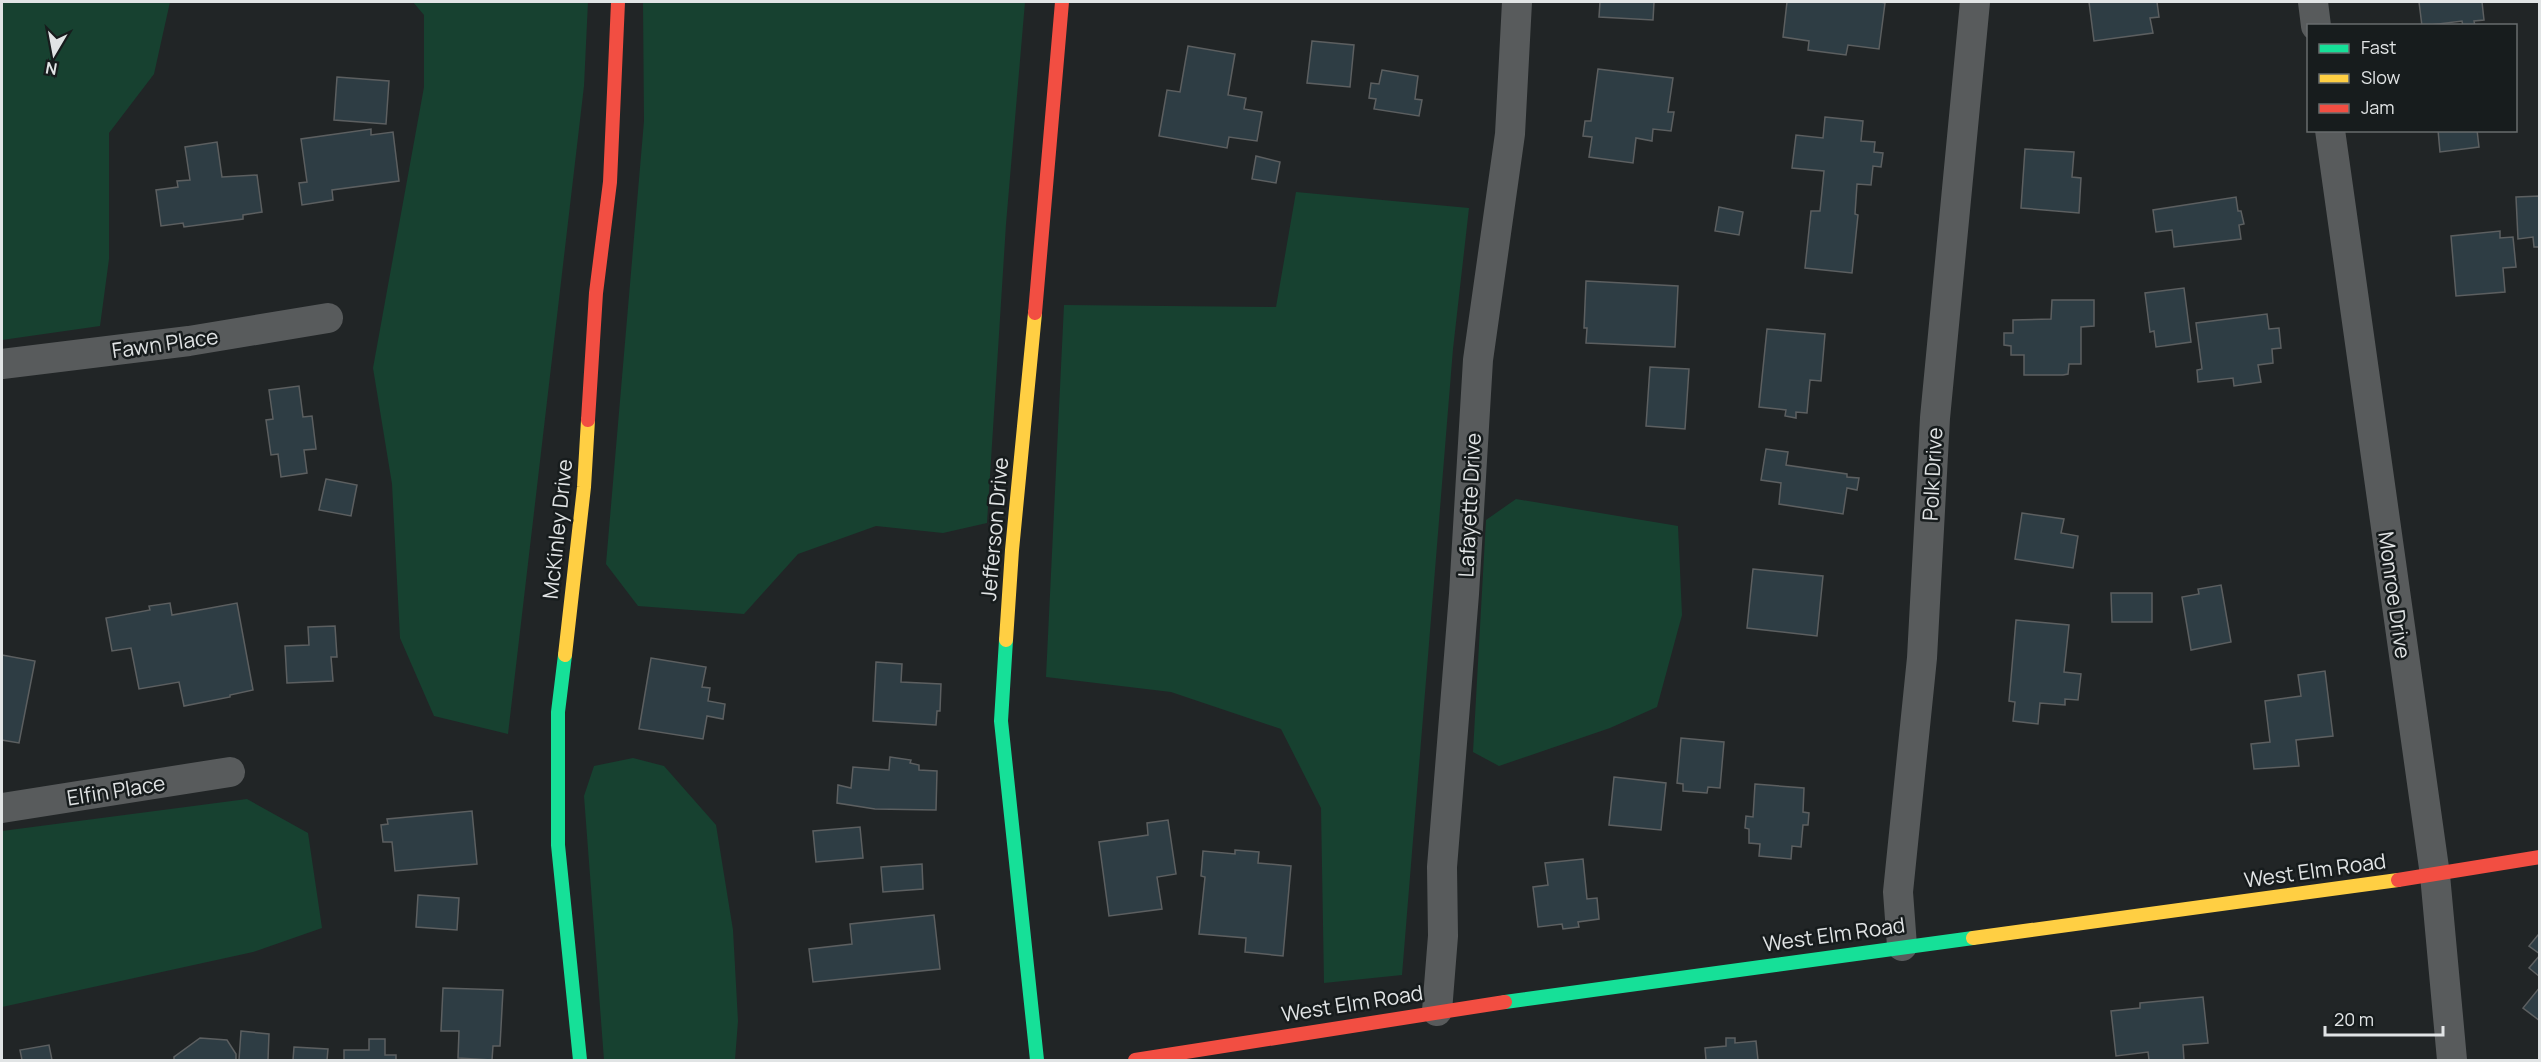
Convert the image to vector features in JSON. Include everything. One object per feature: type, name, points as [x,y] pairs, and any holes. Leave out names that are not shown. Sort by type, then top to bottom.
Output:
[{"type":"street","name":"McKinley Drive","points":[[580,1060],[558,845],[558,712],[584,487],[596,293],[610,182],[618,2]]},
{"type":"street","name":"Jefferson Drive","points":[[1037,1060],[1001,721],[1012,550],[1062,2]]},
{"type":"street","name":"Lafayette Drive","points":[[1437,1011],[1443,936],[1442,867],[1464,594],[1478,360],[1510,134],[1517,2]]},
{"type":"street","name":"Polk Drive","points":[[1902,946],[1898,892],[1922,658],[1935,418],[1975,2]]},
{"type":"street","points":[[2313,2],[2316,24]]},
{"type":"street","name":"Monroe Drive","points":[[2330,132],[2435,875],[2452,1060]]},
{"type":"street","name":"Fawn Place","points":[[2,364],[189,341],[328,318]]},
{"type":"street","name":"Elfin Place","points":[[2,808],[230,772]]},
{"type":"street","name":"West Elm Road","points":[[1135,1060],[1437,1011],[2435,875],[2540,857]]},
{"type":"green space","points":[[2,2],[170,2],[154,74],[109,133],[109,259],[100,326],[2,340]]},
{"type":"green space","points":[[413,2],[588,2],[584,86],[508,734],[434,716],[400,638],[392,484],[373,368],[424,87],[424,15]]},
{"type":"green space","points":[[643,2],[1025,2],[1006,224],[987,523],[943,533],[876,526],[798,554],[744,614],[638,606],[606,564],[644,121]]},
{"type":"green space","points":[[1296,192],[1469,208],[1453,349],[1402,975],[1324,983],[1321,808],[1281,729],[1171,692],[1046,677],[1064,305],[1276,307]]},
{"type":"green space","points":[[1516,499],[1678,526],[1682,615],[1657,707],[1610,728],[1499,766],[1473,752],[1486,520]]},
{"type":"green space","points":[[633,758],[664,766],[716,825],[733,930],[738,1021],[735,1060],[604,1060],[584,796],[594,766]]},
{"type":"green space","points":[[247,799],[308,833],[322,928],[253,952],[2,1007],[2,831]]},
{"type":"building","points":[[1600,2],[1654,2],[1653,20],[1599,17]]},
{"type":"building","points":[[1787,2],[1885,3],[1879,49],[1848,45],[1846,55],[1808,50],[1809,41],[1783,37]]},
{"type":"building","points":[[2089,2],[2157,2],[2159,17],[2150,18],[2153,33],[2094,41]]},
{"type":"building","points":[[2419,2],[2482,2],[2484,20],[2474,21],[2475,24],[2463,24],[2462,21],[2422,24]]},
{"type":"building","points":[[1312,41],[1354,45],[1350,87],[1307,83]]},
{"type":"building","points":[[1188,46],[1235,54],[1228,95],[1246,98],[1244,109],[1262,112],[1257,141],[1229,137],[1227,148],[1159,136],[1167,90],[1180,92]]},
{"type":"building","points":[[1598,69],[1673,78],[1668,112],[1674,112],[1671,131],[1653,129],[1652,141],[1636,138],[1633,163],[1589,157],[1592,137],[1583,136],[1585,121],[1591,121]]},
{"type":"building","points":[[1382,70],[1418,76],[1415,99],[1422,100],[1419,116],[1374,109],[1376,99],[1369,98],[1371,83],[1379,84]]},
{"type":"building","points":[[337,77],[389,81],[386,124],[334,120]]},
{"type":"building","points":[[1825,117],[1863,121],[1861,141],[1875,142],[1874,152],[1883,153],[1881,167],[1873,166],[1871,185],[1857,184],[1855,214],[1858,215],[1852,273],[1805,268],[1811,211],[1820,211],[1824,171],[1792,168],[1796,135],[1823,138]]},
{"type":"building","points":[[371,129],[371,135],[393,132],[399,181],[332,190],[333,200],[302,205],[299,183],[307,182],[301,139]]},
{"type":"building","points":[[2438,132],[2477,132],[2479,147],[2440,152]]},
{"type":"building","points":[[217,142],[222,177],[257,175],[262,212],[243,215],[243,219],[184,227],[183,223],[161,226],[156,190],[178,187],[177,181],[190,180],[185,147]]},
{"type":"building","points":[[2025,149],[2074,152],[2072,177],[2081,178],[2079,213],[2021,208]]},
{"type":"building","points":[[1256,156],[1280,162],[1276,183],[1252,179]]},
{"type":"building","points":[[2540,196],[2540,247],[2534,247],[2533,237],[2518,239],[2516,197]]},
{"type":"building","points":[[2236,197],[2238,211],[2241,211],[2244,224],[2239,225],[2241,239],[2174,247],[2172,230],[2156,232],[2153,210]]},
{"type":"building","points":[[1719,207],[1743,212],[1739,235],[1715,231]]},
{"type":"building","points":[[2500,231],[2500,238],[2513,237],[2516,267],[2503,268],[2505,292],[2456,296],[2451,236]]},
{"type":"building","points":[[1586,281],[1678,286],[1675,347],[1586,343],[1587,328],[1584,328]]},
{"type":"building","points":[[2184,288],[2191,342],[2156,347],[2154,331],[2150,332],[2145,293]]},
{"type":"building","points":[[2052,300],[2094,300],[2094,326],[2081,327],[2081,364],[2069,364],[2068,374],[2063,375],[2024,375],[2024,355],[2011,355],[2011,346],[2004,345],[2004,333],[2013,333],[2013,320],[2051,319]]},
{"type":"building","points":[[2267,314],[2269,329],[2279,328],[2281,348],[2272,349],[2273,363],[2258,365],[2261,382],[2234,386],[2233,378],[2198,382],[2197,370],[2202,369],[2196,323]]},
{"type":"building","points":[[1767,329],[1825,334],[1821,381],[1810,380],[1807,413],[1796,412],[1796,418],[1785,416],[1786,410],[1759,407]]},
{"type":"building","points":[[1650,367],[1689,369],[1685,429],[1646,426]]},
{"type":"building","points":[[299,386],[303,417],[312,416],[316,449],[304,450],[307,473],[281,477],[278,454],[271,455],[266,420],[273,419],[269,390]]},
{"type":"building","points":[[1766,449],[1788,452],[1786,465],[1847,474],[1847,477],[1859,478],[1857,490],[1847,488],[1843,514],[1779,504],[1781,483],[1761,480]]},
{"type":"building","points":[[326,479],[357,485],[351,516],[319,510]]},
{"type":"building","points":[[2022,513],[2064,519],[2061,533],[2078,536],[2073,568],[2015,559]]},
{"type":"building","points":[[1753,569],[1823,576],[1817,636],[1747,628]]},
{"type":"building","points":[[2221,585],[2231,642],[2191,650],[2182,597],[2199,594],[2198,589]]},
{"type":"building","points":[[2111,593],[2152,593],[2152,622],[2112,622]]},
{"type":"building","points":[[170,603],[172,615],[237,603],[253,690],[184,706],[179,682],[139,689],[131,648],[112,651],[106,618],[150,610],[149,606]]},
{"type":"building","points":[[2016,620],[2069,625],[2064,672],[2081,674],[2078,700],[2065,699],[2065,705],[2040,703],[2038,724],[2013,721],[2015,702],[2009,701]]},
{"type":"building","points":[[335,626],[337,657],[331,657],[333,681],[287,683],[285,646],[309,645],[308,627]]},
{"type":"building","points":[[2,655],[35,661],[19,743],[2,740]]},
{"type":"building","points":[[651,658],[706,667],[702,687],[710,688],[708,701],[725,704],[723,719],[707,716],[703,739],[639,729]]},
{"type":"building","points":[[876,662],[902,664],[901,682],[941,684],[940,711],[937,711],[936,725],[873,721]]},
{"type":"building","points":[[2325,671],[2333,736],[2296,740],[2299,766],[2254,769],[2251,744],[2270,742],[2265,701],[2301,696],[2298,675]]},
{"type":"building","points":[[1681,738],[1724,742],[1720,788],[1708,787],[1707,793],[1683,791],[1683,784],[1677,783]]},
{"type":"building","points":[[890,757],[911,760],[910,763],[919,765],[919,770],[937,771],[936,810],[875,809],[837,803],[838,785],[851,788],[853,767],[889,770]]},
{"type":"building","points":[[1614,777],[1666,783],[1661,830],[1609,825]]},
{"type":"building","points":[[1755,784],[1804,788],[1803,812],[1809,813],[1808,825],[1803,825],[1801,847],[1792,846],[1791,859],[1759,856],[1760,844],[1749,843],[1749,829],[1745,828],[1746,816],[1753,817]]},
{"type":"building","points":[[472,811],[477,864],[395,871],[392,842],[383,842],[381,825],[388,824],[387,819]]},
{"type":"building","points":[[1168,820],[1176,874],[1157,877],[1162,909],[1109,916],[1099,842],[1148,835],[1147,823]]},
{"type":"building","points":[[860,827],[863,858],[816,862],[813,831]]},
{"type":"building","points":[[1235,850],[1259,852],[1258,863],[1291,866],[1283,956],[1245,952],[1246,938],[1199,934],[1205,877],[1201,876],[1203,851],[1235,854]]},
{"type":"building","points":[[1583,859],[1587,899],[1597,898],[1599,919],[1578,922],[1579,927],[1563,929],[1562,924],[1538,927],[1533,887],[1548,885],[1545,863]]},
{"type":"building","points":[[922,864],[923,889],[883,892],[881,867]]},
{"type":"building","points":[[418,895],[459,898],[457,930],[416,927]]},
{"type":"building","points":[[934,915],[940,969],[813,982],[809,949],[852,944],[850,924]]},
{"type":"building","points":[[2540,935],[2540,954],[2529,946]]},
{"type":"building","points":[[2540,955],[2540,977],[2529,968]]},
{"type":"building","points":[[2540,987],[2540,1021],[2523,1008]]},
{"type":"building","points":[[443,988],[503,990],[500,1046],[493,1046],[492,1060],[458,1058],[459,1031],[441,1031]]},
{"type":"building","points":[[2203,997],[2208,1043],[2183,1045],[2184,1060],[2149,1060],[2148,1052],[2116,1056],[2111,1011],[2140,1008],[2140,1003]]},
{"type":"building","points":[[241,1031],[269,1034],[268,1060],[239,1060]]},
{"type":"building","points":[[200,1038],[227,1040],[236,1054],[236,1060],[174,1060],[174,1057]]},
{"type":"building","points":[[1726,1038],[1735,1038],[1735,1043],[1756,1041],[1758,1060],[1706,1060],[1705,1048],[1726,1046]]},
{"type":"building","points":[[369,1039],[385,1039],[385,1055],[396,1055],[396,1060],[344,1060],[344,1050],[369,1050]]},
{"type":"building","points":[[49,1045],[52,1060],[22,1060],[20,1050]]},
{"type":"building","points":[[294,1047],[328,1049],[327,1060],[293,1060]]},
{"type":"traffic: fast","points":[[1006,640],[1001,721],[1037,1060]]},
{"type":"traffic: fast","points":[[565,655],[558,712],[558,845],[580,1060]]},
{"type":"traffic: fast","points":[[1505,1002],[1973,938]]},
{"type":"traffic: slow","points":[[1006,640],[1012,550],[1035,313]]},
{"type":"traffic: slow","points":[[565,655],[584,487],[588,420]]},
{"type":"traffic: slow","points":[[1973,938],[2398,880]]},
{"type":"traffic: jam","points":[[588,420],[596,293],[610,182],[618,2]]},
{"type":"traffic: jam","points":[[1035,313],[1062,2]]},
{"type":"traffic: jam","points":[[2398,880],[2540,857]]},
{"type":"traffic: jam","points":[[1135,1060],[1505,1002]]}]
